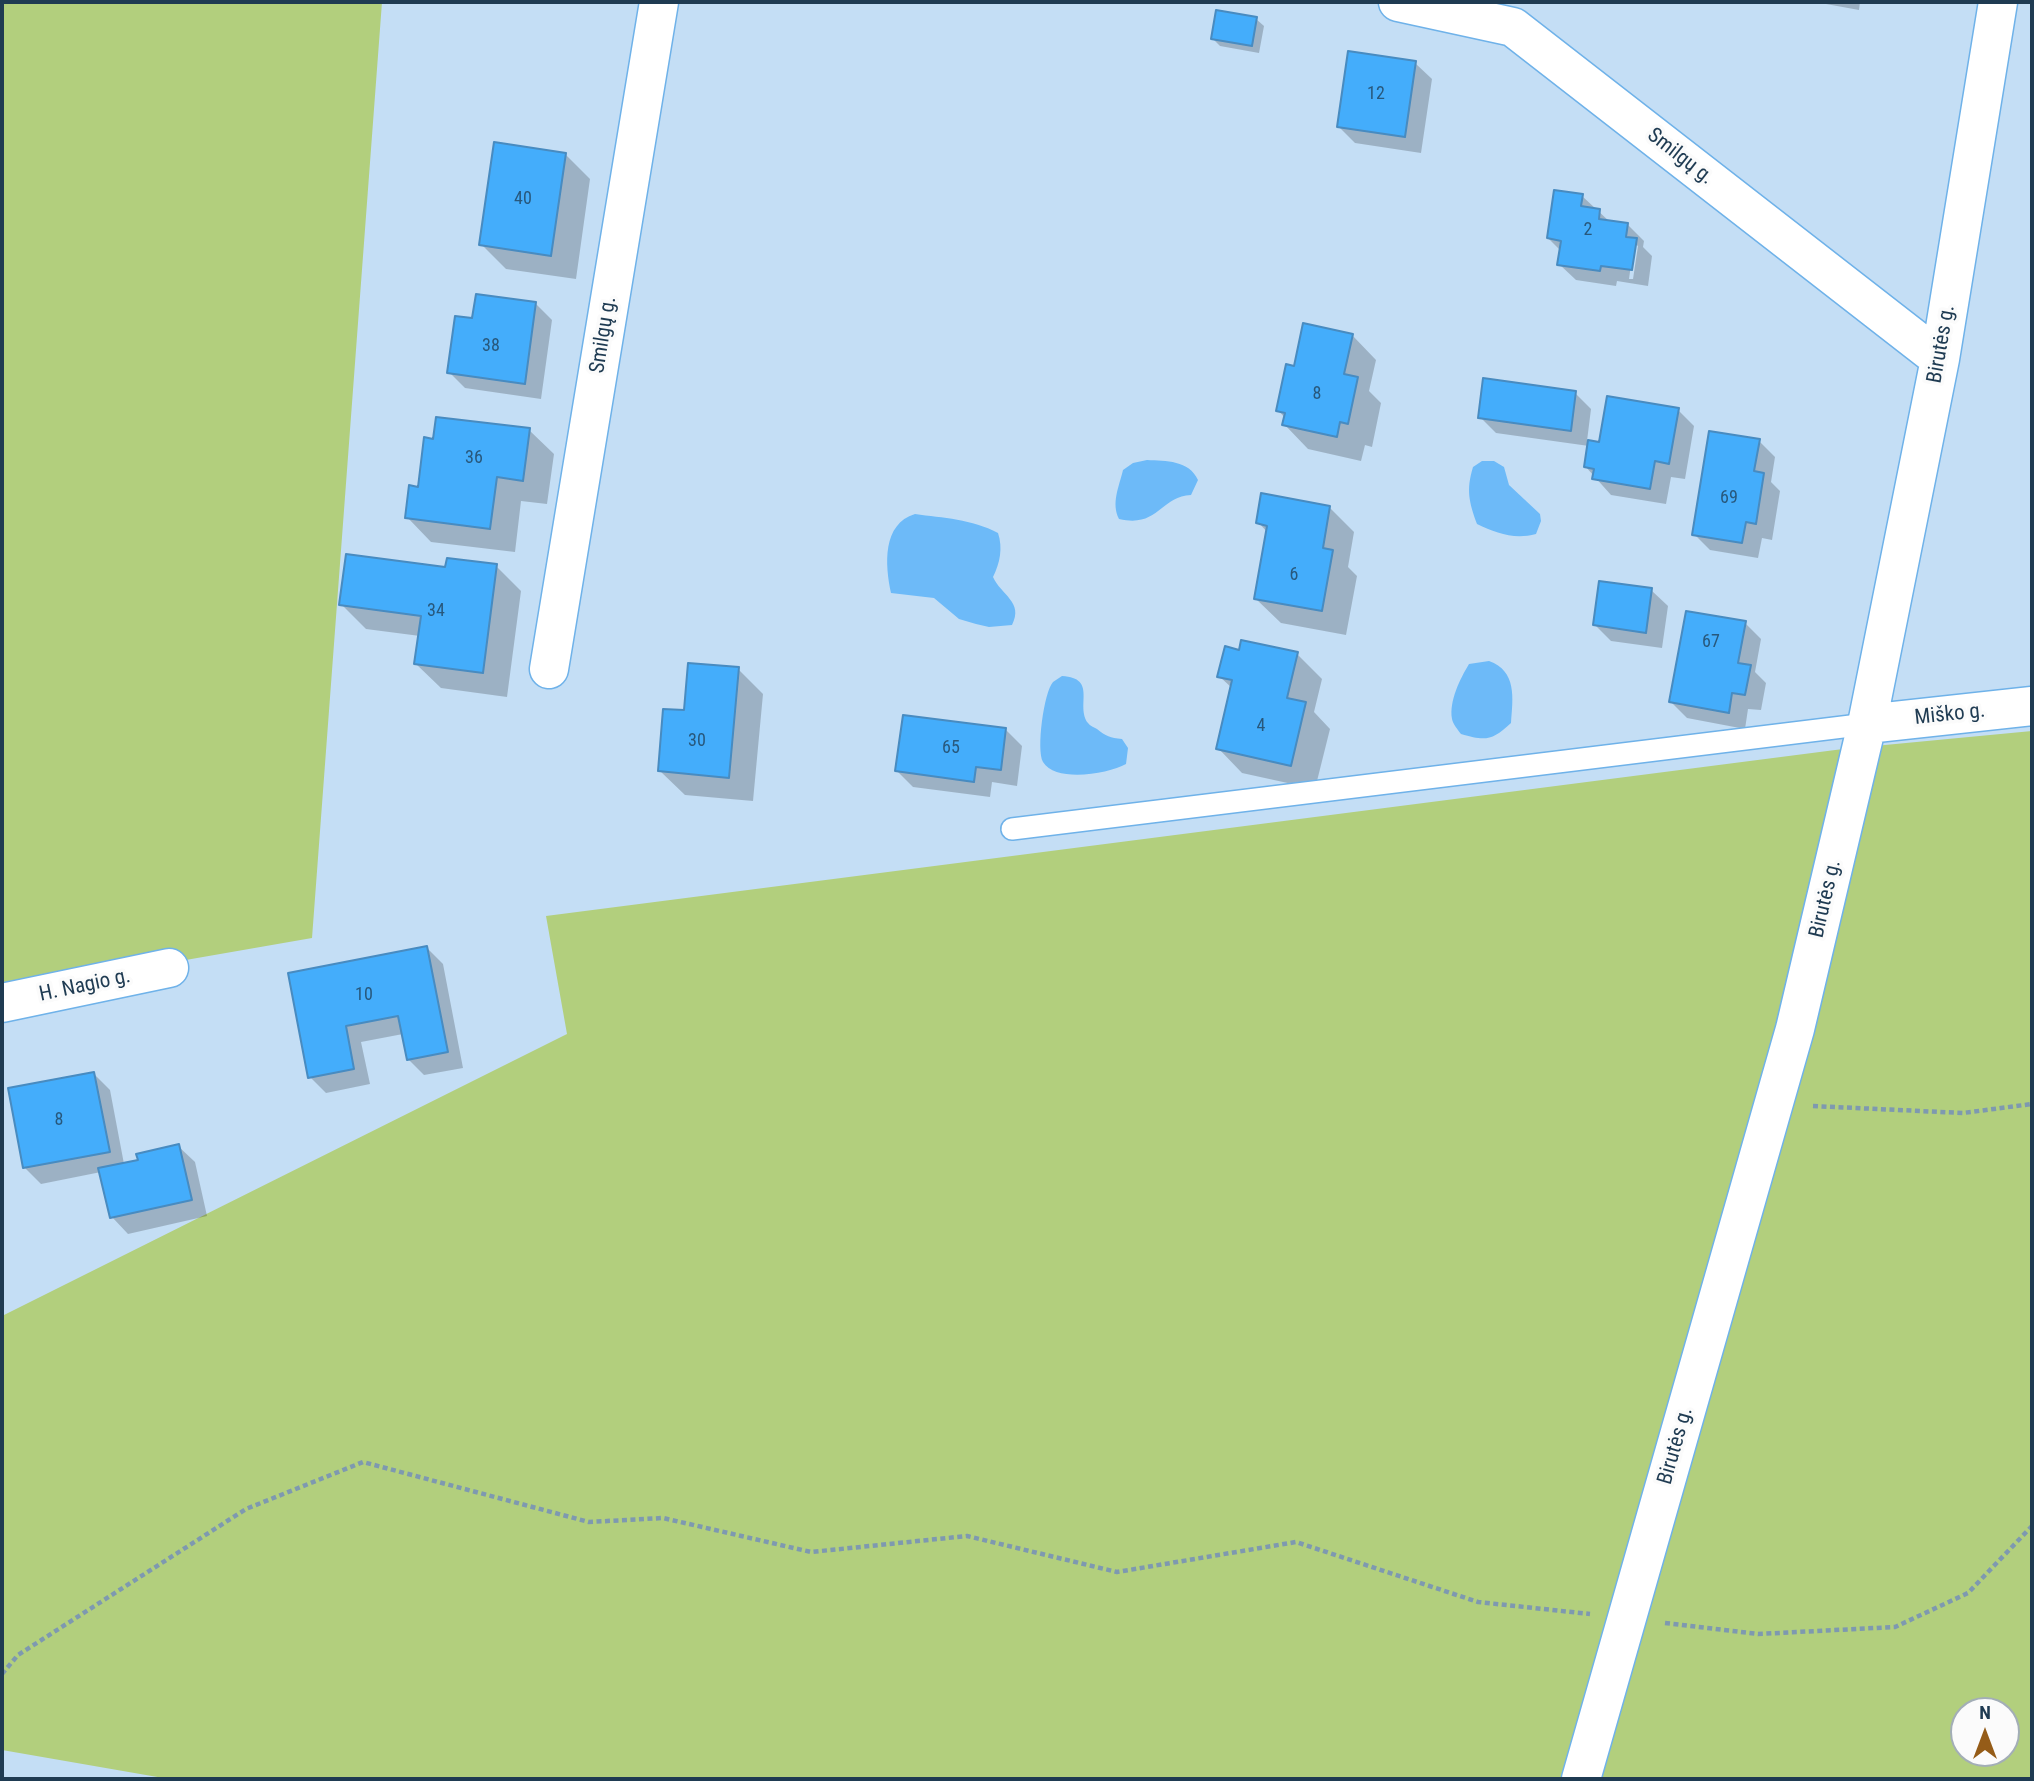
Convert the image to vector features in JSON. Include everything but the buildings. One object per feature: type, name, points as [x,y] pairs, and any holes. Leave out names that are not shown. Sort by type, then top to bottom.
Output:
[{"type":"street","name":"Smilgų g.","points":[[549,668],[659,2]]},
{"type":"street","name":"Smilgų g.","points":[[1398,2],[1513,27],[1940,359]]},
{"type":"street","name":"Birutės g.","points":[[1581,1779],[1795,1029],[1867,724],[1940,359],[1998,2]]},
{"type":"street","name":"Miško g.","points":[[1867,724],[2032,706]]},
{"type":"street","name":"H. Nagio g.","points":[[2,1003],[169,968]]},
{"type":"lane","points":[[1012,829],[1867,724]]},
{"type":"path","points":[[1774,1104],[1963,1113],[2032,1104]]},
{"type":"path","points":[[2,1674],[18,1655],[246,1508],[363,1462],[589,1522],[663,1518],[811,1552],[967,1536],[1117,1572],[1296,1542],[1478,1602],[1758,1634],[1895,1627],[1968,1593],[2032,1526]]},
{"type":"green space","points":[[2,2],[382,2],[312,938],[2,992]]},
{"type":"green space","points":[[2032,731],[2032,1779],[169,1779],[2,1750],[2,1316],[567,1034],[546,916],[1843,749]]},
{"type":"water","points":[[1147,460],[1183,465],[1194,473],[1198,480],[1191,495],[1172,501],[1151,516],[1132,521],[1119,519],[1116,501],[1123,470],[1133,463]]},
{"type":"water","points":[[1482,461],[1494,461],[1504,467],[1509,485],[1540,514],[1541,521],[1536,534],[1505,535],[1477,524],[1469,489],[1473,467]]},
{"type":"water","points":[[915,514],[968,522],[998,533],[1000,555],[993,577],[1013,604],[1015,617],[1012,625],[989,627],[976,624],[959,619],[934,598],[891,593],[887,558],[891,536],[904,519]]},
{"type":"water","points":[[1489,661],[1505,671],[1509,678],[1512,695],[1511,723],[1488,738],[1461,734],[1452,719],[1456,690],[1469,664]]},
{"type":"water","points":[[1062,676],[1073,678],[1083,687],[1085,716],[1089,724],[1108,736],[1122,739],[1128,748],[1126,764],[1083,775],[1059,773],[1043,762],[1040,746],[1044,709],[1053,682]]}]
